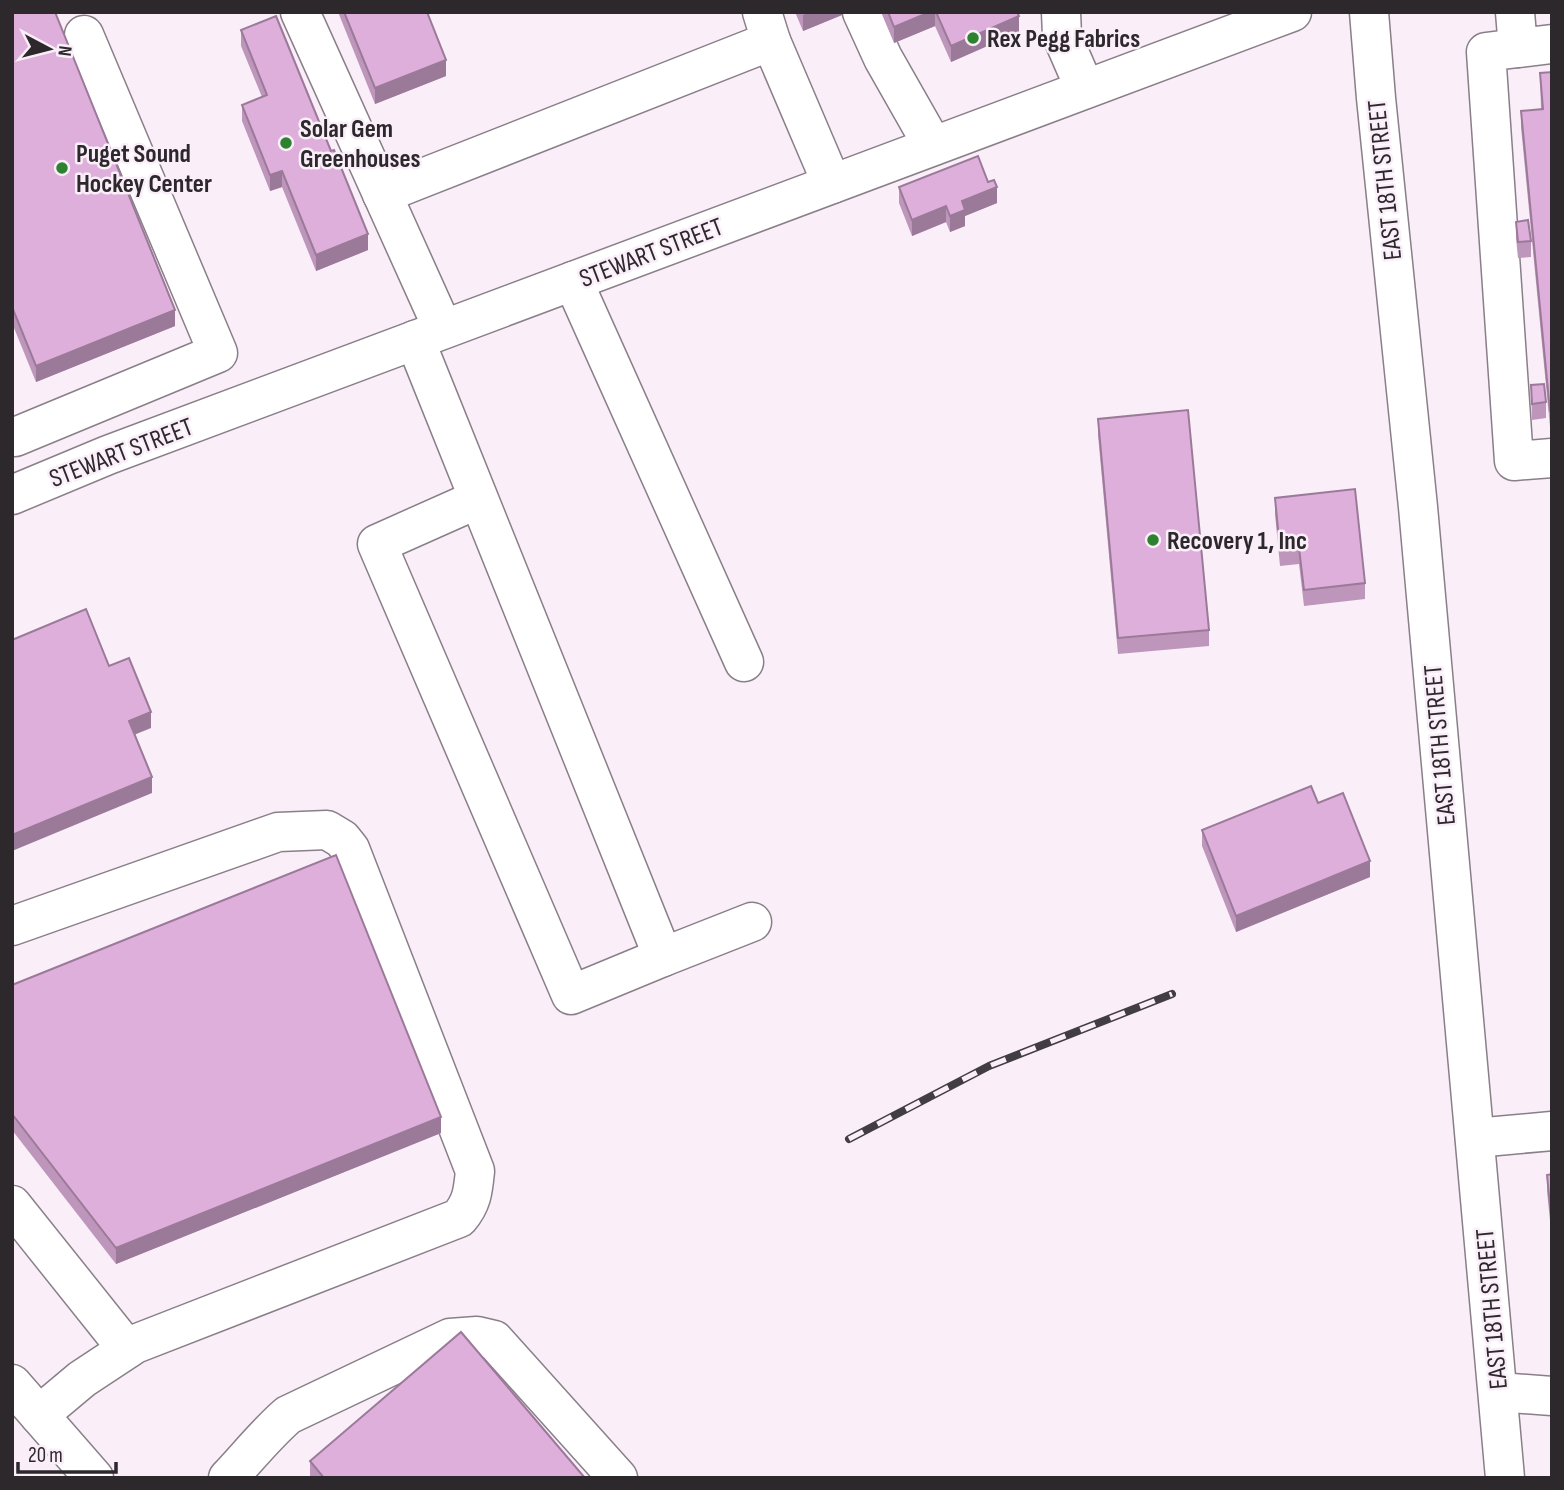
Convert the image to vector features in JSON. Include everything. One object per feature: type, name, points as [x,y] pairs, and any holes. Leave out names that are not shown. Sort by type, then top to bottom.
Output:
[{"type":"street","points":[[300,12],[382,194],[429,335],[478,499],[663,957]]},
{"type":"street","points":[[862,12],[883,58],[933,146]]},
{"type":"street","points":[[1061,12],[1062,36],[1085,89]]},
{"type":"street","name":"STEWART STREET","points":[[23,490],[121,450],[1292,12]]},
{"type":"street","name":"EAST 18TH STREET","points":[[1369,12],[1418,507],[1506,1478]]},
{"type":"street","points":[[382,194],[766,27],[832,184]]},
{"type":"street","points":[[23,490],[14,433],[218,353],[85,35]]},
{"type":"street","points":[[1528,35],[1486,52],[1514,461],[1552,458]]},
{"type":"street","points":[[573,281],[744,663]]},
{"type":"street","points":[[478,499],[377,544],[571,995],[752,922]]},
{"type":"street","points":[[12,926],[278,832],[327,830],[342,839],[351,849],[475,1171],[473,1193],[468,1208],[458,1218],[135,1344],[82,1379],[39,1415]]},
{"type":"street","points":[[1475,1138],[1552,1131]]},
{"type":"street","points":[[12,1205],[127,1349]]},
{"type":"street","points":[[228,1478],[272,1428],[288,1415],[450,1338],[477,1336],[494,1340],[618,1478]]},
{"type":"street","points":[[12,1384],[94,1478]]},
{"type":"street","points":[[1499,1392],[1552,1396]]},
{"type":"building","name":"Puget Sound Hockey Center","points":[[12,12],[55,12],[175,310],[36,366],[12,307]]},
{"type":"building","points":[[344,12],[427,12],[446,60],[375,88]]},
{"type":"building","points":[[888,12],[930,12],[894,27]]},
{"type":"building","points":[[936,12],[1017,12],[1019,16],[951,46]]},
{"type":"building","name":"Solar Gem Greenhouses","points":[[276,16],[368,234],[316,255],[282,171],[270,175],[242,105],[267,95],[241,30]]},
{"type":"building","points":[[1552,72],[1550,411],[1521,111],[1543,109],[1540,73]]},
{"type":"building","points":[[978,156],[988,182],[994,180],[997,187],[962,201],[965,210],[950,216],[946,206],[912,220],[899,187]]},
{"type":"building","points":[[1528,220],[1531,241],[1518,242],[1516,222]]},
{"type":"building","points":[[1544,384],[1546,402],[1532,404],[1531,385]]},
{"type":"building","name":"Recovery 1, Inc","points":[[1188,410],[1209,630],[1118,638],[1098,419]]},
{"type":"building","points":[[1355,489],[1365,583],[1304,590],[1299,548],[1280,550],[1275,498]]},
{"type":"building","points":[[86,609],[109,666],[129,658],[151,712],[129,721],[152,777],[12,835],[12,640]]},
{"type":"building","points":[[1311,786],[1318,803],[1343,793],[1370,861],[1236,916],[1202,830]]},
{"type":"building","points":[[336,855],[441,1117],[116,1248],[12,1114],[12,985]]},
{"type":"building","points":[[1552,1174],[1552,1225],[1547,1175]]},
{"type":"building","points":[[461,1332],[585,1478],[324,1478],[310,1461]]},
{"type":"railway","points":[[849,1139],[989,1066],[1172,994]]},
{"type":"place","name":"Rex Pegg Fabrics","points":[[973,38]]},
{"type":"place","name":"Solar Gem Greenhouses","points":[[286,143]]},
{"type":"place","name":"Puget Sound Hockey Center","points":[[62,168]]},
{"type":"place","name":"Recovery 1, Inc","points":[[1153,540]]}]
